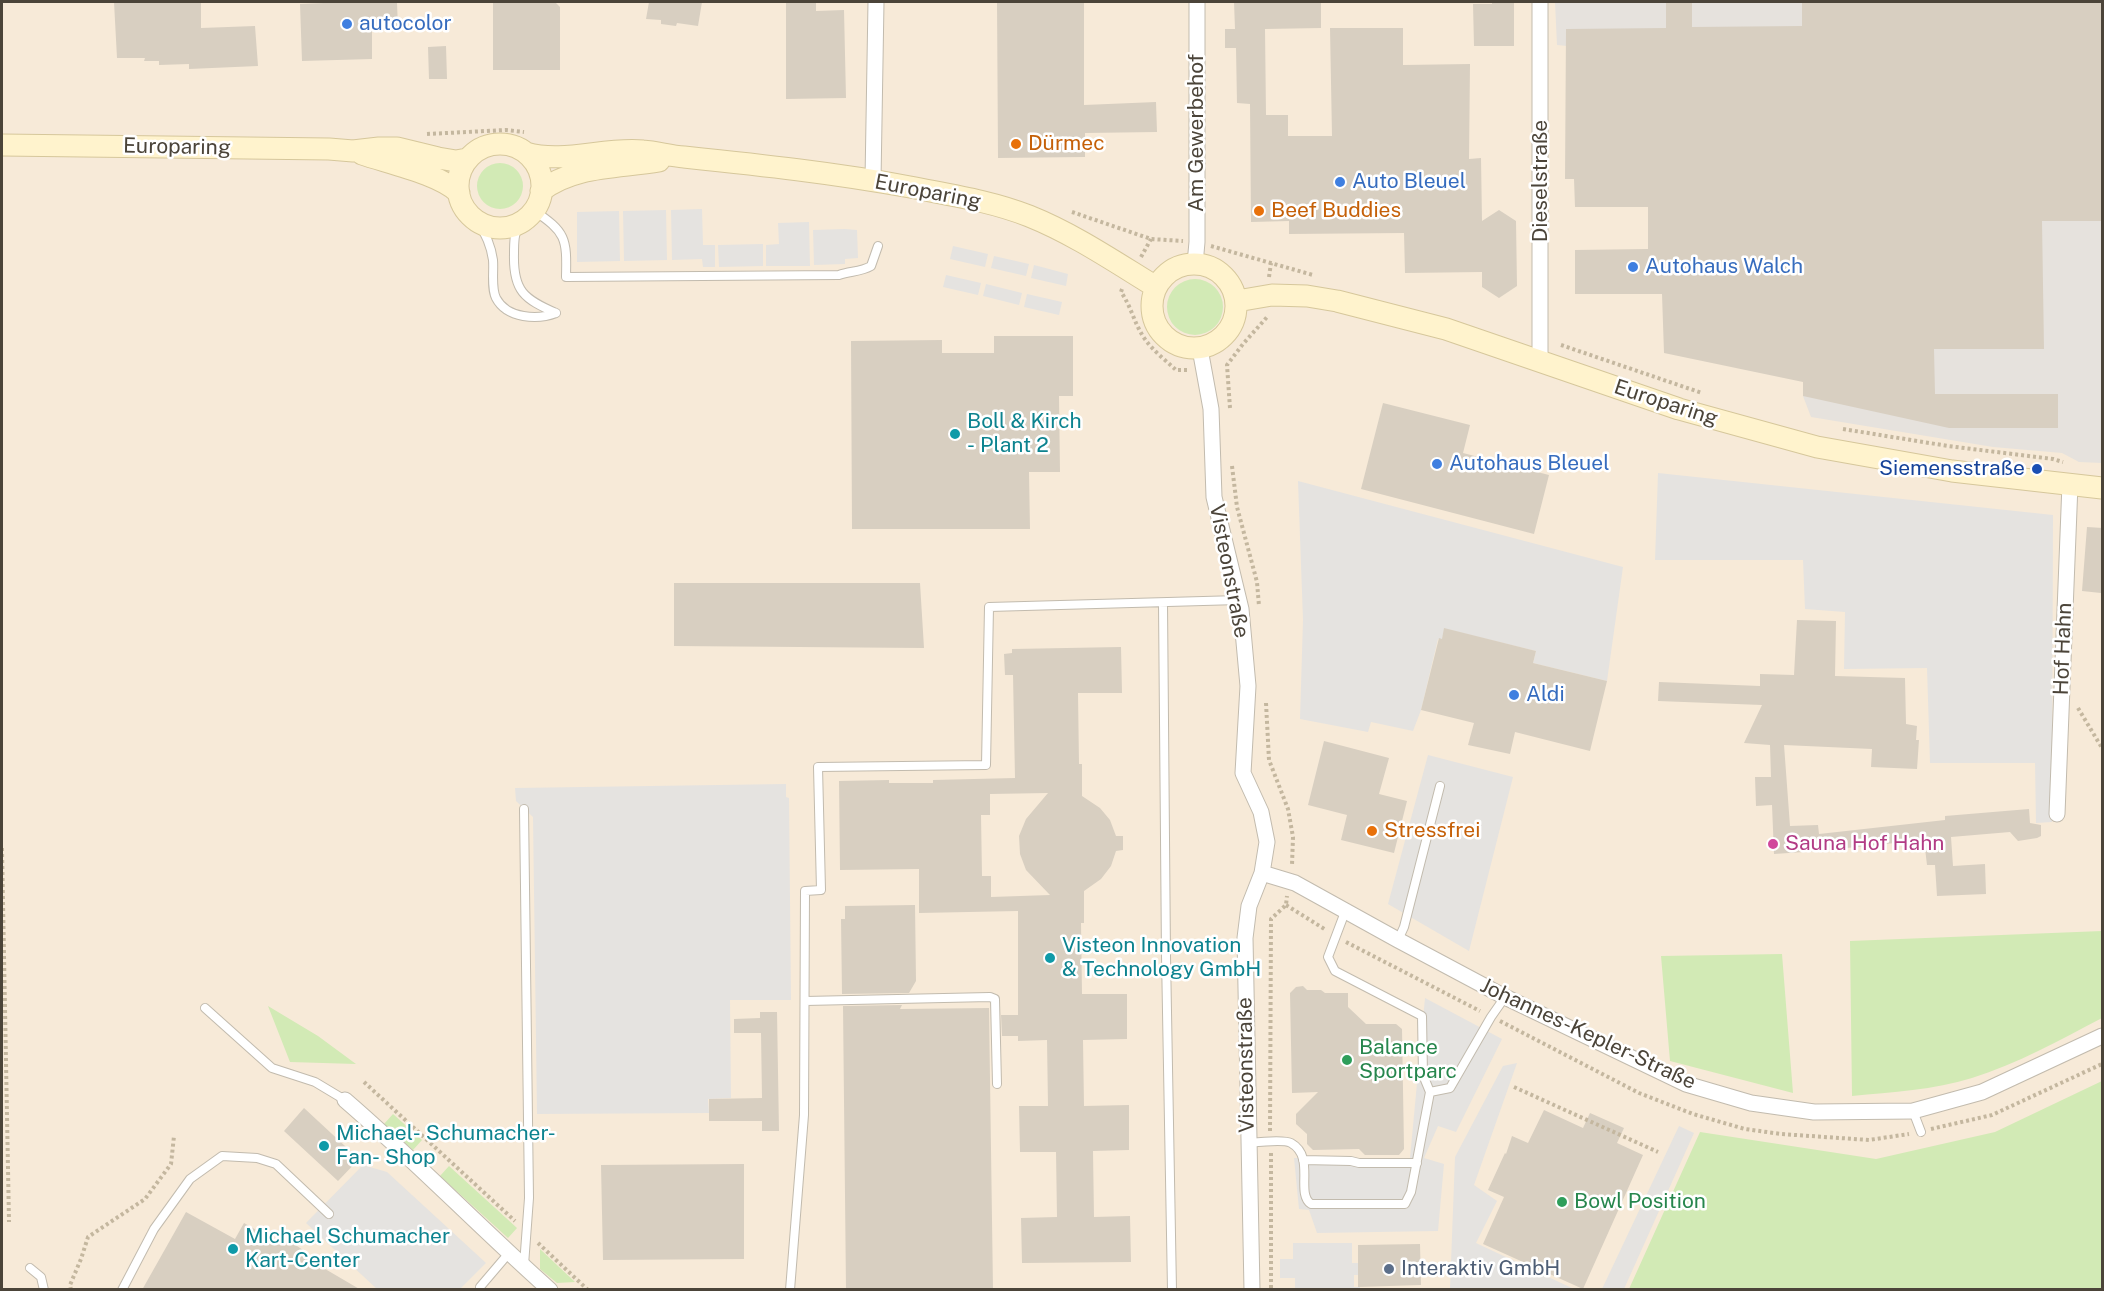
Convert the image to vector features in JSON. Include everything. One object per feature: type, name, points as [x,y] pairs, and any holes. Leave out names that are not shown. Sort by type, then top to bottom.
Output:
[{"type":"street","points":[[873,180],[876,2]]},
{"type":"street","name":"Am Gewerbehof","points":[[1195,264],[1197,242],[1197,2]]},
{"type":"street","name":"Dieselstraße","points":[[1540,2],[1540,361]]},
{"type":"street","name":"Europaring","points":[[2,145],[353,151],[397,148],[447,160],[467,159],[481,148],[493,144],[510,145],[526,153],[542,157],[620,150],[752,164],[873,180],[979,200],[1026,215],[1070,234],[1156,287]]},
{"type":"street","name":"Europaring","points":[[353,151],[450,186],[459,193],[466,211],[477,221],[497,227],[512,226],[559,179],[575,173],[681,157]]},
{"type":"street","points":[[526,153],[539,172],[532,208]]},
{"type":"street","points":[[459,193],[459,175],[467,159]]},
{"type":"street","points":[[1195,264],[1210,267],[1223,275],[1232,287],[1237,301],[1236,318],[1228,333],[1202,359],[1166,338],[1155,323],[1152,305],[1156,287],[1163,277],[1183,265],[1195,264]]},
{"type":"street","name":"Europaring","points":[[1237,301],[1272,295],[1307,296],[1337,301],[1446,329],[1679,409],[1817,447],[1952,471],[2103,488]]},
{"type":"street","name":"Visteonstraße","points":[[1202,359],[1211,409],[1214,496],[1239,600],[1248,686],[1244,773],[1261,812],[1268,842],[1262,873],[1249,906],[1245,938],[1252,1290]]},
{"type":"street","name":"Hof Hahn","points":[[2057,814],[2070,484]]},
{"type":"street","name":"Johannes-Kepler-Straße","points":[[1262,873],[1295,883],[1505,997],[1686,1084],[1751,1103],[1814,1112],[1913,1111],[1982,1092],[2103,1036]]},
{"type":"street","points":[[345,1100],[393,1141],[550,1290]]},
{"type":"lane","points":[[477,221],[489,241],[496,298],[514,312],[524,316],[544,318],[556,313],[527,298],[518,287],[514,275],[514,238],[532,208],[561,232],[566,249],[566,277],[839,275],[863,271],[871,266],[878,246]]},
{"type":"lane","points":[[790,1290],[804,1115],[805,891],[821,890],[818,767],[986,765],[989,607],[1239,600]]},
{"type":"lane","points":[[1163,603],[1172,1290]]},
{"type":"lane","points":[[1398,940],[1404,927],[1440,786]]},
{"type":"lane","points":[[524,809],[529,1198],[524,1267]]},
{"type":"lane","points":[[1248,1143],[1291,1143],[1300,1153],[1305,1165],[1304,1195],[1311,1204],[1405,1204],[1412,1192],[1430,1092],[1423,1075],[1422,1016],[1335,971],[1328,957],[1345,912]]},
{"type":"lane","points":[[805,1001],[990,997],[995,999],[997,1084]]},
{"type":"lane","points":[[1430,1092],[1450,1088],[1505,997]]},
{"type":"lane","points":[[205,1008],[272,1068],[315,1082],[345,1100]]},
{"type":"lane","points":[[1913,1111],[1921,1132]]},
{"type":"lane","points":[[122,1290],[154,1229],[190,1179],[222,1156],[257,1158],[276,1164],[329,1214]]},
{"type":"lane","points":[[1303,1160],[1417,1163]]},
{"type":"lane","points":[[480,1287],[509,1253]]},
{"type":"lane","points":[[30,1268],[41,1277],[44,1290]]},
{"type":"path","points":[[1151,239],[1121,292],[1130,306],[1140,332],[1154,350],[1176,370],[1202,359],[1227,365]]},
{"type":"path","points":[[1230,414],[1227,365],[1270,314],[1271,263]]},
{"type":"path","points":[[1232,465],[1237,507],[1257,582],[1260,618]]},
{"type":"path","points":[[2062,681],[2103,748]]},
{"type":"path","points":[[1266,701],[1269,760],[1288,809],[1293,837],[1292,867],[1287,881],[1286,905],[1271,919],[1271,1290]]},
{"type":"path","points":[[2,848],[9,1222]]},
{"type":"path","points":[[364,1082],[588,1290]]},
{"type":"path","points":[[1514,1087],[1658,1152]]},
{"type":"path","points":[[71,1290],[70,1285],[88,1237],[145,1199],[171,1164],[174,1137]]},
{"type":"shaded area","points":[[2,2],[2102,2],[2102,1289],[2,1289]]},
{"type":"shaded area","points":[[1555,2],[2102,2],[2102,463],[2079,462],[2062,453],[1993,447],[1811,417],[1803,396],[1803,187],[1567,46],[1557,45]]},
{"type":"shaded area","points":[[702,209],[703,245],[715,245],[715,267],[703,267],[702,259],[672,260],[671,210]]},
{"type":"shaded area","points":[[666,210],[667,260],[624,261],[623,211]]},
{"type":"shaded area","points":[[619,211],[620,261],[577,262],[577,212]]},
{"type":"shaded area","points":[[809,222],[810,266],[766,266],[766,245],[779,244],[778,223]]},
{"type":"shaded area","points":[[813,230],[857,230],[858,258],[845,259],[845,264],[814,265]]},
{"type":"shaded area","points":[[763,244],[763,266],[719,267],[718,245]]},
{"type":"shaded area","points":[[953,246],[988,254],[985,267],[950,259]]},
{"type":"shaded area","points":[[994,256],[1029,264],[1026,276],[991,268]]},
{"type":"shaded area","points":[[1034,265],[1068,274],[1066,286],[1031,278]]},
{"type":"shaded area","points":[[946,275],[981,283],[978,295],[943,287]]},
{"type":"shaded area","points":[[986,284],[1022,293],[1019,305],[983,296]]},
{"type":"shaded area","points":[[1027,294],[1062,302],[1059,315],[1024,307]]},
{"type":"shaded area","points":[[1658,473],[2053,515],[2052,822],[2036,823],[2035,763],[1930,763],[1927,668],[1844,669],[1845,612],[1805,609],[1803,560],[1655,560]]},
{"type":"shaded area","points":[[1298,481],[1623,567],[1607,681],[1533,663],[1536,651],[1445,629],[1442,639],[1438,639],[1421,710],[1413,731],[1371,722],[1368,732],[1300,719],[1303,620]]},
{"type":"shaded area","points":[[1428,755],[1513,777],[1469,951],[1388,904]]},
{"type":"shaded area","points":[[786,784],[786,797],[789,798],[791,1000],[730,1000],[731,1098],[708,1099],[709,1113],[537,1114],[533,817],[516,801],[515,788]]},
{"type":"shaded area","points":[[1425,998],[1502,1039],[1456,1132],[1438,1126],[1424,1158],[1444,1164],[1438,1231],[1317,1233],[1309,1210],[1299,1209],[1294,1158],[1410,1158]]},
{"type":"shaded area","points":[[1517,1063],[1474,1185],[1497,1201],[1476,1243],[1574,1289],[1450,1289],[1455,1157],[1503,1066]]},
{"type":"shaded area","points":[[1679,1126],[1694,1133],[1624,1289],[1602,1289]]},
{"type":"shaded area","points":[[363,1165],[387,1172],[486,1263],[460,1289],[377,1289],[306,1223]]},
{"type":"shaded area","points":[[1293,1243],[1352,1243],[1352,1263],[1358,1263],[1358,1275],[1354,1275],[1354,1287],[1360,1287],[1360,1289],[1295,1289],[1295,1278],[1280,1278],[1280,1259],[1293,1259]]},
{"type":"green space","points":[[500,163],[516,170],[523,186],[516,202],[500,209],[484,202],[477,186],[484,170]]},
{"type":"green space","points":[[1195,279],[1206,281],[1215,287],[1221,296],[1223,307],[1221,318],[1215,327],[1206,333],[1195,335],[1184,333],[1175,327],[1169,318],[1167,307],[1169,296],[1175,287],[1184,281]]},
{"type":"green space","points":[[2102,931],[2102,1018],[2022,1059],[1972,1078],[1928,1088],[1852,1096],[1850,941]]},
{"type":"green space","points":[[1782,954],[1793,1093],[1670,1061],[1661,956]]},
{"type":"green space","points":[[268,1006],[318,1036],[356,1064],[290,1062]]},
{"type":"green space","points":[[2102,1081],[2102,1289],[1629,1289],[1700,1132],[1876,1159],[1995,1132]]},
{"type":"green space","points":[[393,1114],[422,1140],[413,1150],[384,1124]]},
{"type":"green space","points":[[449,1166],[517,1228],[508,1238],[440,1176]]},
{"type":"green space","points":[[540,1249],[575,1282],[557,1283],[540,1269]]},
{"type":"building","points":[[114,2],[201,2],[201,28],[255,26],[258,66],[189,69],[189,64],[159,65],[159,61],[144,61],[145,58],[117,58]]},
{"type":"building","points":[[397,2],[398,30],[372,31],[372,59],[302,61],[300,4]]},
{"type":"building","points":[[649,2],[702,2],[698,26],[677,23],[676,26],[661,24],[661,20],[646,19]]},
{"type":"building","points":[[786,2],[816,2],[816,11],[844,10],[846,98],[786,99]]},
{"type":"building","points":[[997,2],[1084,2],[1084,105],[1156,102],[1157,132],[1085,133],[1085,157],[998,158]]},
{"type":"building","points":[[1234,2],[1321,2],[1321,28],[1265,29],[1266,115],[1288,115],[1288,136],[1332,136],[1330,28],[1403,28],[1403,65],[1470,64],[1469,159],[1481,158],[1482,221],[1499,210],[1516,221],[1517,286],[1499,298],[1482,287],[1482,272],[1405,273],[1404,233],[1289,234],[1289,221],[1251,222],[1250,104],[1237,103],[1236,48],[1225,48],[1225,29],[1235,29]]},
{"type":"building","points":[[1492,2],[1514,2],[1514,46],[1474,46],[1473,4],[1492,4]]},
{"type":"building","points":[[1666,2],[1692,2],[1692,27],[1802,26],[1802,2],[2103,2],[2103,221],[2042,221],[2044,349],[1934,349],[1935,394],[2058,394],[2058,428],[1949,428],[1803,396],[1803,382],[1664,353],[1662,294],[1575,294],[1575,250],[1648,249],[1648,207],[1575,207],[1574,179],[1565,179],[1566,29],[1666,28]]},
{"type":"building","points":[[493,3],[556,3],[560,7],[560,70],[493,70]]},
{"type":"building","points":[[446,46],[447,79],[429,79],[428,47]]},
{"type":"building","name":"Boll & Kirch - Plant 2","points":[[994,336],[1073,336],[1073,396],[1059,396],[1060,472],[1029,472],[1030,529],[852,529],[851,341],[942,340],[942,353],[994,353]]},
{"type":"building","name":"Autohaus Bleuel","points":[[1383,403],[1470,425],[1463,453],[1549,475],[1534,534],[1361,489]]},
{"type":"building","points":[[2087,527],[2103,528],[2101,593],[2082,591]]},
{"type":"building","points":[[674,583],[920,583],[924,648],[674,646]]},
{"type":"building","points":[[1797,620],[1836,621],[1835,676],[1905,678],[1906,724],[1917,726],[1916,740],[1919,740],[1917,769],[1871,767],[1872,749],[1784,745],[1790,826],[1818,825],[1819,834],[1945,820],[1945,816],[2029,809],[2030,823],[2041,825],[2041,836],[2037,838],[2018,841],[2010,832],[1951,837],[1953,866],[1985,864],[1986,894],[1937,896],[1935,865],[1927,865],[1924,840],[1774,854],[1772,805],[1756,806],[1755,777],[1771,777],[1770,745],[1744,743],[1762,705],[1658,701],[1659,682],[1760,686],[1760,674],[1794,675]]},
{"type":"building","name":"Aldi","points":[[1444,628],[1536,651],[1533,663],[1607,681],[1590,751],[1515,732],[1510,754],[1468,745],[1474,723],[1421,710],[1439,638],[1442,639]]},
{"type":"building","name":"Visteon Innovation & Technology GmbH","points":[[1121,647],[1122,693],[1078,693],[1082,796],[1100,808],[1110,820],[1116,836],[1123,836],[1123,850],[1116,851],[1111,866],[1101,879],[1084,891],[1084,923],[1081,923],[1082,994],[1127,994],[1127,1039],[1083,1040],[1084,1106],[1129,1105],[1129,1150],[1093,1151],[1094,1217],[1130,1216],[1131,1262],[1022,1263],[1021,1218],[1057,1217],[1056,1152],[1020,1152],[1019,1106],[1048,1106],[1047,1040],[1018,1041],[1018,1036],[1002,1036],[1001,1015],[1018,1015],[1018,911],[919,913],[919,869],[840,870],[839,781],[889,780],[889,783],[933,783],[933,780],[1015,778],[1013,675],[1005,675],[1004,654],[1012,653],[1012,649]],"holes":[[[1048,793],[1026,819],[1019,836],[1020,854],[1026,870],[1050,895],[991,897],[991,876],[982,876],[981,815],[990,815],[990,794]]]},
{"type":"building","points":[[1324,741],[1389,758],[1379,794],[1407,801],[1394,853],[1341,840],[1347,815],[1308,805]]},
{"type":"building","points":[[915,905],[916,981],[909,993],[842,994],[841,919],[845,919],[845,906]]},
{"type":"building","name":"Balance Sportparc","points":[[1303,986],[1307,990],[1321,990],[1325,993],[1348,993],[1348,1007],[1366,1024],[1396,1024],[1402,1029],[1404,1149],[1399,1155],[1365,1155],[1359,1149],[1313,1150],[1307,1144],[1307,1134],[1296,1124],[1296,1114],[1318,1092],[1292,1093],[1290,993],[1296,987]]},
{"type":"building","points":[[902,1005],[900,1009],[989,1008],[993,1290],[846,1290],[843,1006]]},
{"type":"building","points":[[760,1012],[777,1012],[779,1131],[762,1131],[762,1121],[709,1121],[709,1099],[762,1098],[761,1033],[734,1033],[734,1019],[760,1018]]},
{"type":"building","name":"Michael- Schumacher- Fan- Shop","points":[[304,1108],[359,1159],[338,1181],[284,1131]]},
{"type":"building","name":"Bowl Position","points":[[1544,1110],[1583,1128],[1590,1113],[1624,1128],[1617,1143],[1643,1155],[1583,1289],[1483,1244],[1504,1197],[1488,1190],[1506,1154],[1512,1136],[1528,1143]]},
{"type":"building","points":[[744,1164],[744,1259],[603,1260],[601,1165]]},
{"type":"building","name":"Michael Schumacher Kart-Center","points":[[186,1212],[235,1239],[244,1223],[285,1246],[288,1240],[306,1252],[303,1256],[361,1290],[142,1290]]},
{"type":"building","name":"Interaktiv GmbH","points":[[1420,1244],[1421,1285],[1358,1287],[1358,1245]]},
{"type":"place","name":"autocolor","points":[[347,24]]},
{"type":"place","name":"Dürmec","points":[[1016,144]]},
{"type":"place","name":"Auto Bleuel","points":[[1340,182]]},
{"type":"place","name":"Beef Buddies","points":[[1259,211]]},
{"type":"place","name":"Autohaus Walch","points":[[1633,267]]},
{"type":"place","name":"Boll & Kirch - Plant 2","points":[[955,434]]},
{"type":"place","name":"Autohaus Bleuel","points":[[1437,464]]},
{"type":"place","name":"Siemensstraße","points":[[2037,469]]},
{"type":"place","name":"Aldi","points":[[1514,695]]},
{"type":"place","name":"Stressfrei","points":[[1372,831]]},
{"type":"place","name":"Sauna Hof Hahn","points":[[1773,844]]},
{"type":"place","name":"Visteon Innovation & Technology GmbH","points":[[1050,958]]},
{"type":"place","name":"Balance Sportparc","points":[[1347,1060]]},
{"type":"place","name":"Michael- Schumacher- Fan- Shop","points":[[324,1146]]},
{"type":"place","name":"Bowl Position","points":[[1562,1202]]},
{"type":"place","name":"Michael Schumacher Kart-Center","points":[[233,1249]]},
{"type":"place","name":"Interaktiv GmbH","points":[[1389,1269]]}]
